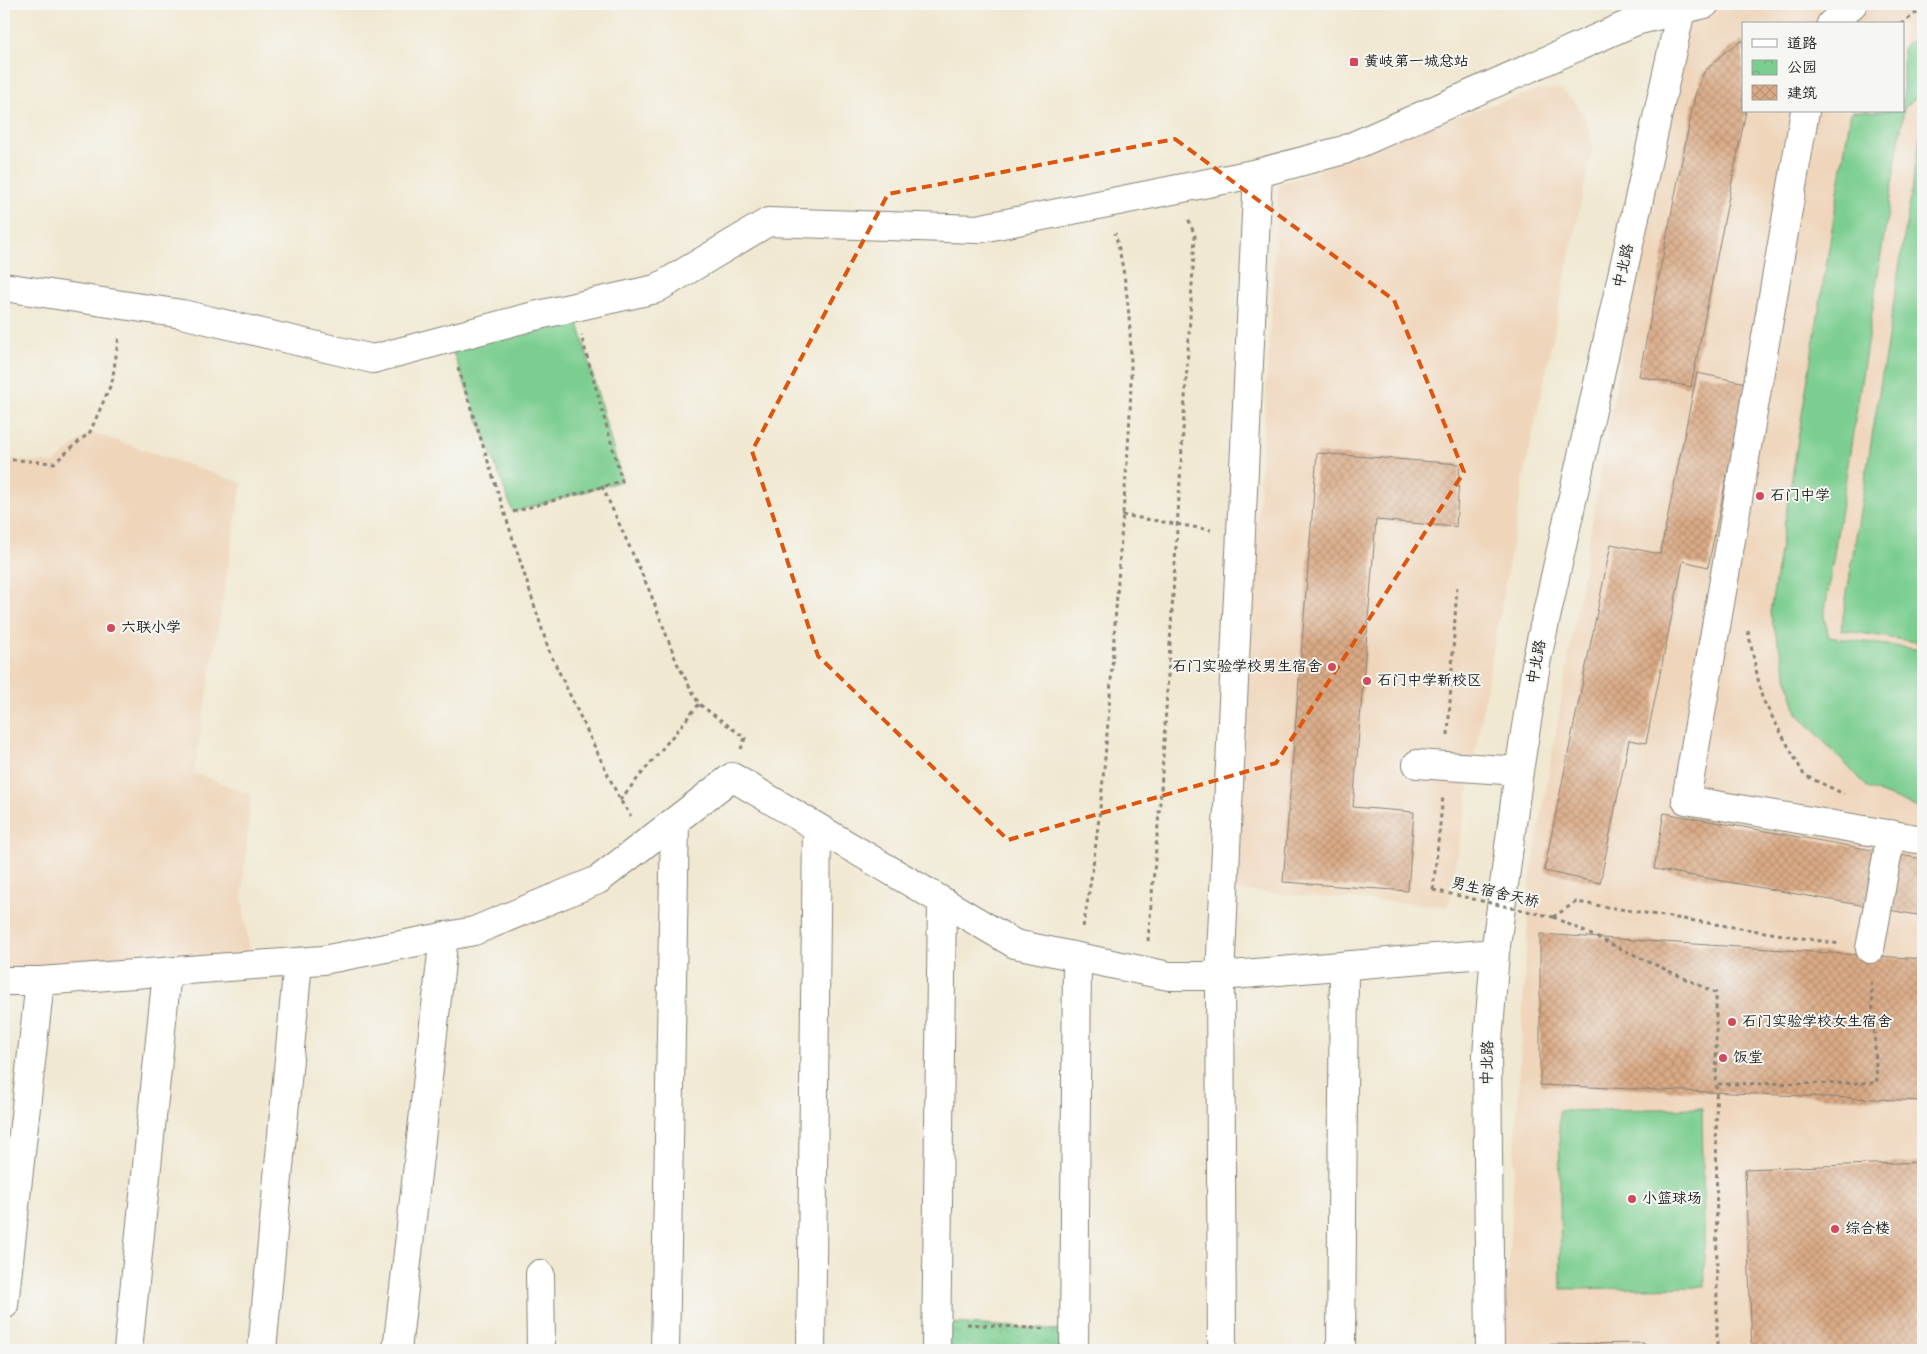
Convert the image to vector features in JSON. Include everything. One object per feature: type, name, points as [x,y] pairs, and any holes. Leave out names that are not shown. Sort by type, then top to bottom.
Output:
[{"type":"street","points":[[1833,22],[1853,4]]},
{"type":"street","points":[[4,287],[182,314],[373,359],[656,289],[768,222],[976,228],[1258,173],[1344,150],[1636,21],[1693,7]]},
{"type":"street","name":"中北路","points":[[1490,1350],[1487,1055],[1495,953],[1518,771],[1537,658],[1693,7]]},
{"type":"street","points":[[1805,112],[1686,800],[1923,840]]},
{"type":"street","points":[[1222,1350],[1220,976],[1258,173]]},
{"type":"street","points":[[1417,764],[1518,771]]},
{"type":"street","points":[[4,981],[40,981],[323,960],[474,931],[598,880],[732,777],[1015,944],[1169,976],[1220,976],[1495,953]]},
{"type":"street","points":[[665,1350],[675,821]]},
{"type":"street","points":[[811,1350],[816,828]]},
{"type":"street","points":[[1870,949],[1891,834]]},
{"type":"street","points":[[936,1350],[942,902]]},
{"type":"street","points":[[397,1350],[444,936]]},
{"type":"street","points":[[1074,1341],[1077,957]]},
{"type":"street","points":[[262,1350],[298,962]]},
{"type":"street","points":[[1341,1350],[1344,966]]},
{"type":"street","points":[[128,1350],[167,972]]},
{"type":"street","points":[[4,1305],[40,981]]},
{"type":"street","points":[[540,1274],[541,1350]]},
{"type":"path","points":[[1904,22],[1923,8]]},
{"type":"path","points":[[1145,972],[1161,790],[1195,236],[1177,189]]},
{"type":"path","points":[[1077,957],[1095,860],[1133,357],[1125,269],[1107,203]]},
{"type":"path","points":[[4,459],[54,463],[90,432],[112,382],[124,305]]},
{"type":"path","points":[[513,512],[622,481],[574,308]]},
{"type":"path","points":[[448,339],[549,651],[620,800],[649,842]]},
{"type":"path","points":[[602,486],[650,592],[677,663],[699,704],[745,738],[732,777]]},
{"type":"path","points":[[1122,515],[1241,535]]},
{"type":"path","points":[[1746,623],[1762,698],[1804,775],[1853,798]]},
{"type":"path","points":[[620,800],[699,704]]},
{"type":"path","name":"男生宿舍天桥","points":[[1433,890],[1553,917],[1716,993],[1718,1084]]},
{"type":"path","points":[[1553,917],[1576,902],[1870,949],[1877,1083],[1718,1084],[1717,1350]]},
{"type":"path","points":[[936,1322],[1074,1341]]},
{"type":"highlighted area","points":[[1175,139],[1394,300],[1464,472],[1276,763],[1008,840],[818,656],[752,451],[888,194]]},
{"type":"shaded area","name":"石门中学","points":[[1704,4],[1923,4],[1923,1350],[1504,1350],[1530,881],[1681,10]]},
{"type":"shaded area","name":"石门中学新校区","points":[[1560,89],[1574,100],[1586,120],[1593,144],[1525,472],[1448,906],[1234,890],[1279,185],[1441,121],[1538,90]]},
{"type":"shaded area","name":"六联小学","points":[[90,432],[242,483],[194,773],[251,794],[242,897],[251,966],[4,981],[4,459],[54,463]]},
{"type":"green space","points":[[1923,31],[1923,90],[1904,109],[1904,46]]},
{"type":"green space","points":[[1851,112],[1904,112],[1824,617],[1829,637],[1923,650],[1923,810],[1868,788],[1797,713],[1770,613]]},
{"type":"green space","points":[[1923,125],[1923,643],[1841,630]]},
{"type":"green space","points":[[574,308],[622,481],[513,512],[448,339]]},
{"type":"green space","name":"小篮球场","points":[[1702,1108],[1705,1287],[1561,1289],[1559,1111]]},
{"type":"green space","points":[[936,1322],[1074,1331],[1074,1350],[936,1350]]},
{"type":"building","points":[[1742,41],[1742,112],[1746,112],[1691,387],[1639,376],[1695,95],[1704,72],[1726,51]]},
{"type":"building","points":[[1697,373],[1746,383],[1708,567],[1683,561],[1646,743],[1629,740],[1600,883],[1544,871],[1611,544],[1660,554]]},
{"type":"building","name":"石门实验学校男生宿舍","points":[[1317,453],[1460,464],[1456,527],[1376,520],[1353,807],[1414,812],[1408,891],[1283,882]]},
{"type":"building","points":[[1664,813],[1923,859],[1923,916],[1654,869]]},
{"type":"building","name":"石门实验学校女生宿舍","points":[[1540,934],[1923,959],[1923,1101],[1540,1085]]},
{"type":"building","name":"综合楼","points":[[1923,1162],[1923,1350],[1752,1350],[1745,1169]]},
{"type":"building","points":[[1644,1343],[1644,1350],[1510,1350],[1510,1345]]},
{"type":"place","name":"黄岐第一城总站","points":[[1354,62]]},
{"type":"place","name":"石门中学","points":[[1760,496]]},
{"type":"place","name":"六联小学","points":[[111,628]]},
{"type":"place","name":"石门实验学校男生宿舍","points":[[1332,667]]},
{"type":"place","name":"石门中学新校区","points":[[1367,681]]},
{"type":"place","name":"石门实验学校女生宿舍","points":[[1732,1022]]},
{"type":"place","name":"饭堂","points":[[1723,1058]]},
{"type":"place","name":"小篮球场","points":[[1632,1199]]},
{"type":"place","name":"综合楼","points":[[1835,1229]]}]
